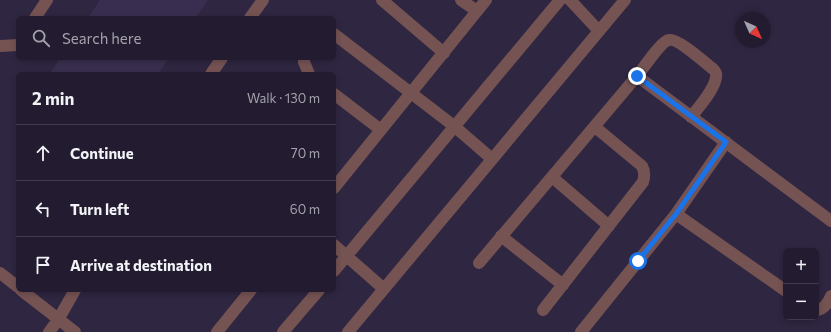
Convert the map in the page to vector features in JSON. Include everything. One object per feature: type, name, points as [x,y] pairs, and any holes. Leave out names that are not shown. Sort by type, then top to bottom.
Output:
[{"type":"street","points":[[36,16],[47,0]]},
{"type":"street","points":[[251,16],[263,0]]},
{"type":"street","points":[[382,0],[444,53]]},
{"type":"street","points":[[462,0],[477,11]]},
{"type":"street","points":[[336,186],[486,0]]},
{"type":"street","points":[[336,268],[560,0]]},
{"type":"street","points":[[570,0],[599,30]]},
{"type":"street","points":[[348,332],[625,0]]},
{"type":"street","points":[[336,36],[454,126],[492,159]]},
{"type":"street","points":[[479,263],[595,127],[665,41],[677,41],[716,73],[713,88],[691,117]]},
{"type":"street","points":[[0,46],[16,44]]},
{"type":"street","points":[[212,72],[221,60]]},
{"type":"street","points":[[304,60],[308,72]]},
{"type":"street","points":[[637,76],[831,221]]},
{"type":"street","points":[[336,96],[381,130]]},
{"type":"street","points":[[543,310],[643,182],[645,171],[642,166],[595,127]]},
{"type":"street","points":[[581,332],[676,214],[726,142]]},
{"type":"street","points":[[552,177],[609,226]]},
{"type":"street","points":[[676,214],[783,289]]},
{"type":"street","points":[[502,236],[563,285]]},
{"type":"street","points":[[336,247],[384,289]]},
{"type":"street","points":[[0,273],[16,285]]},
{"type":"street","points":[[23,292],[75,332]]},
{"type":"street","points":[[49,332],[58,320],[74,292]]},
{"type":"street","points":[[216,332],[249,292]]},
{"type":"street","points":[[283,332],[317,292]]},
{"type":"street","points":[[819,310],[825,306],[831,296]]},
{"type":"shaded area","points":[[100,0],[208,0],[197,16],[89,16]]},
{"type":"shaded area","points":[[59,60],[168,60],[159,72],[51,72]]},
{"type":"route","points":[[637,76],[726,142],[676,214],[638,261]]}]
